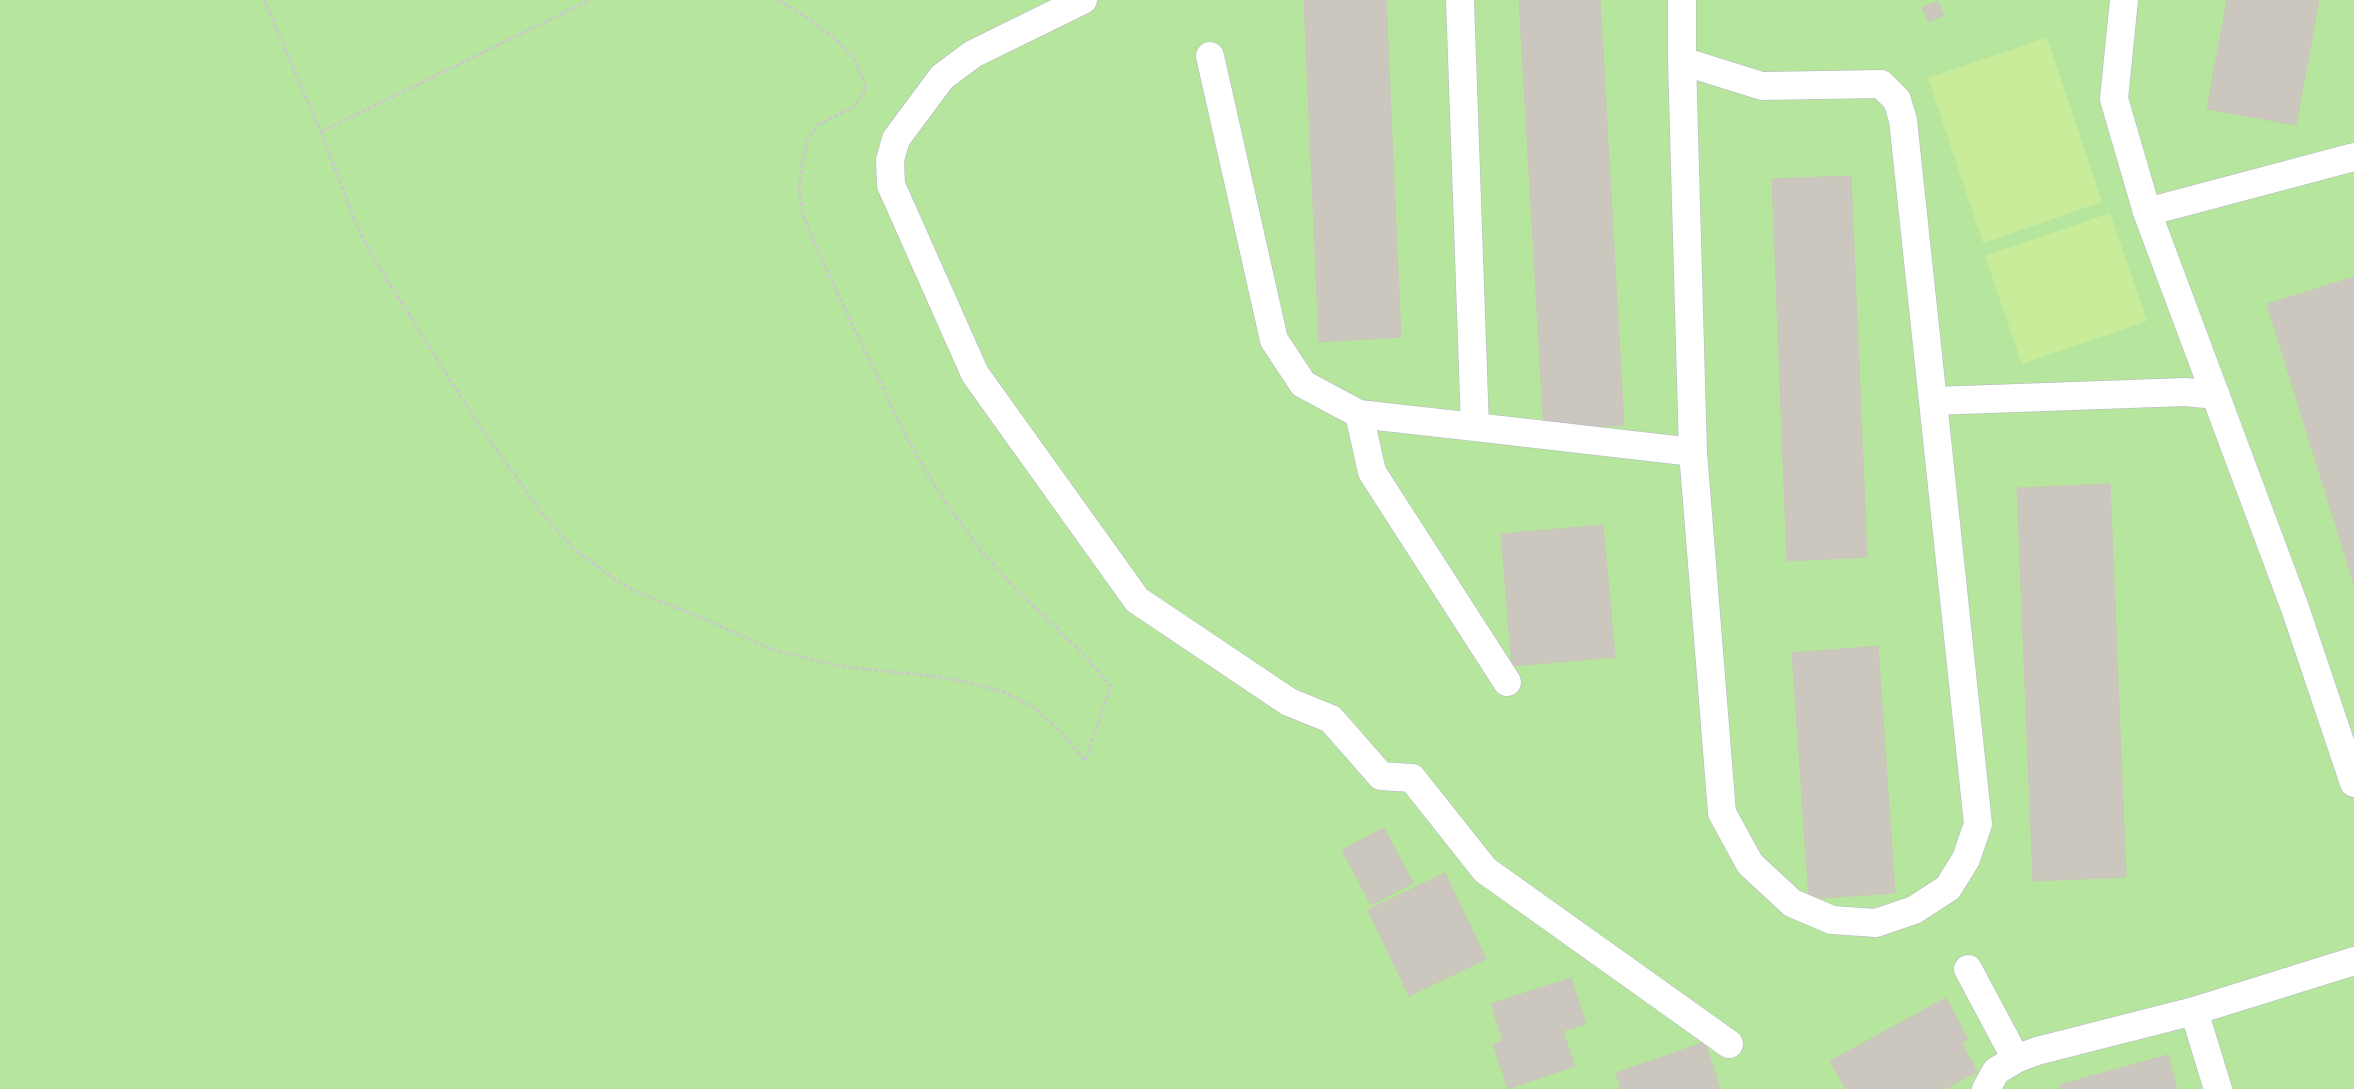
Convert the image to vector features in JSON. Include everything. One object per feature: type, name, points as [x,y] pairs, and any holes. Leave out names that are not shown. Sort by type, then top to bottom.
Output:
[{"type":"street","points":[[1082,0],[973,54],[942,78],[896,139],[890,160],[891,185],[975,374],[1137,600],[1289,702],[1331,719],[1381,776],[1412,778],[1486,870],[1729,1044]]},
{"type":"street","points":[[1460,0],[1475,427]]},
{"type":"street","points":[[1682,0],[1682,61],[1693,452],[1722,813],[1750,864],[1792,903],[1832,920],[1876,923],[1914,910],[1948,888],[1966,859],[1978,824],[1903,120],[1897,100],[1881,84],[1762,86],[1682,61]]},
{"type":"street","points":[[2124,0],[2114,99],[2147,212],[2295,608],[2354,783]]},
{"type":"street","points":[[1210,56],[1274,340],[1303,384],[1359,414],[1693,452]]},
{"type":"street","points":[[2147,212],[2354,157]]},
{"type":"street","points":[[1934,401],[2185,392],[2216,395]]},
{"type":"street","points":[[1359,414],[1372,472],[1507,682]]},
{"type":"street","points":[[1986,1089],[1996,1071],[2016,1059],[2037,1051],[2194,1011],[2354,962]]},
{"type":"street","points":[[1968,970],[2016,1059]]},
{"type":"street","points":[[2194,1011],[2218,1089]]},
{"type":"path","points":[[264,0],[321,132],[357,226],[401,305],[483,431],[540,512],[575,550],[618,582],[638,593],[700,617],[771,649],[840,666],[939,676],[1005,693],[1034,708],[1061,732],[1085,761],[1110,686],[1000,571],[946,503],[922,465],[901,426],[807,224],[799,191],[800,170],[807,141],[818,125],[855,106],[866,88],[856,60],[841,44],[812,21],[778,0]]},
{"type":"path","points":[[321,132],[590,0]]},
{"type":"green space","points":[[0,0],[2354,0],[2354,1089],[0,1089]]},
{"type":"green space","points":[[2047,38],[2102,202],[1983,243],[1928,78]]},
{"type":"green space","points":[[2110,213],[2147,321],[2022,364],[1985,256]]},
{"type":"building","points":[[1304,0],[1386,0],[1401,337],[1319,342]]},
{"type":"building","points":[[1519,0],[1600,0],[1624,425],[1544,430]]},
{"type":"building","points":[[2227,0],[2319,0],[2296,125],[2207,109]]},
{"type":"building","points":[[1937,1],[1944,15],[1929,22],[1922,8]]},
{"type":"building","points":[[1851,176],[1867,557],[1787,561],[1772,179]]},
{"type":"building","points":[[2354,277],[2354,584],[2267,304]]},
{"type":"building","points":[[2110,484],[2126,877],[2033,881],[2017,488]]},
{"type":"building","points":[[1603,525],[1615,657],[1512,666],[1501,534]]},
{"type":"building","points":[[1878,646],[1895,893],[1809,899],[1792,653]]},
{"type":"building","points":[[1384,828],[1413,883],[1371,905],[1342,850]]},
{"type":"building","points":[[1445,873],[1486,959],[1409,996],[1368,910]]},
{"type":"building","points":[[1571,978],[1586,1024],[1563,1031],[1575,1066],[1508,1089],[1493,1044],[1503,1041],[1491,1004]]},
{"type":"building","points":[[1946,998],[1968,1039],[1962,1043],[1977,1072],[1945,1089],[1846,1089],[1830,1061]]},
{"type":"building","points":[[1705,1042],[1720,1089],[1621,1089],[1616,1073]]},
{"type":"building","points":[[2168,1055],[2177,1089],[2060,1089],[2059,1085]]}]
